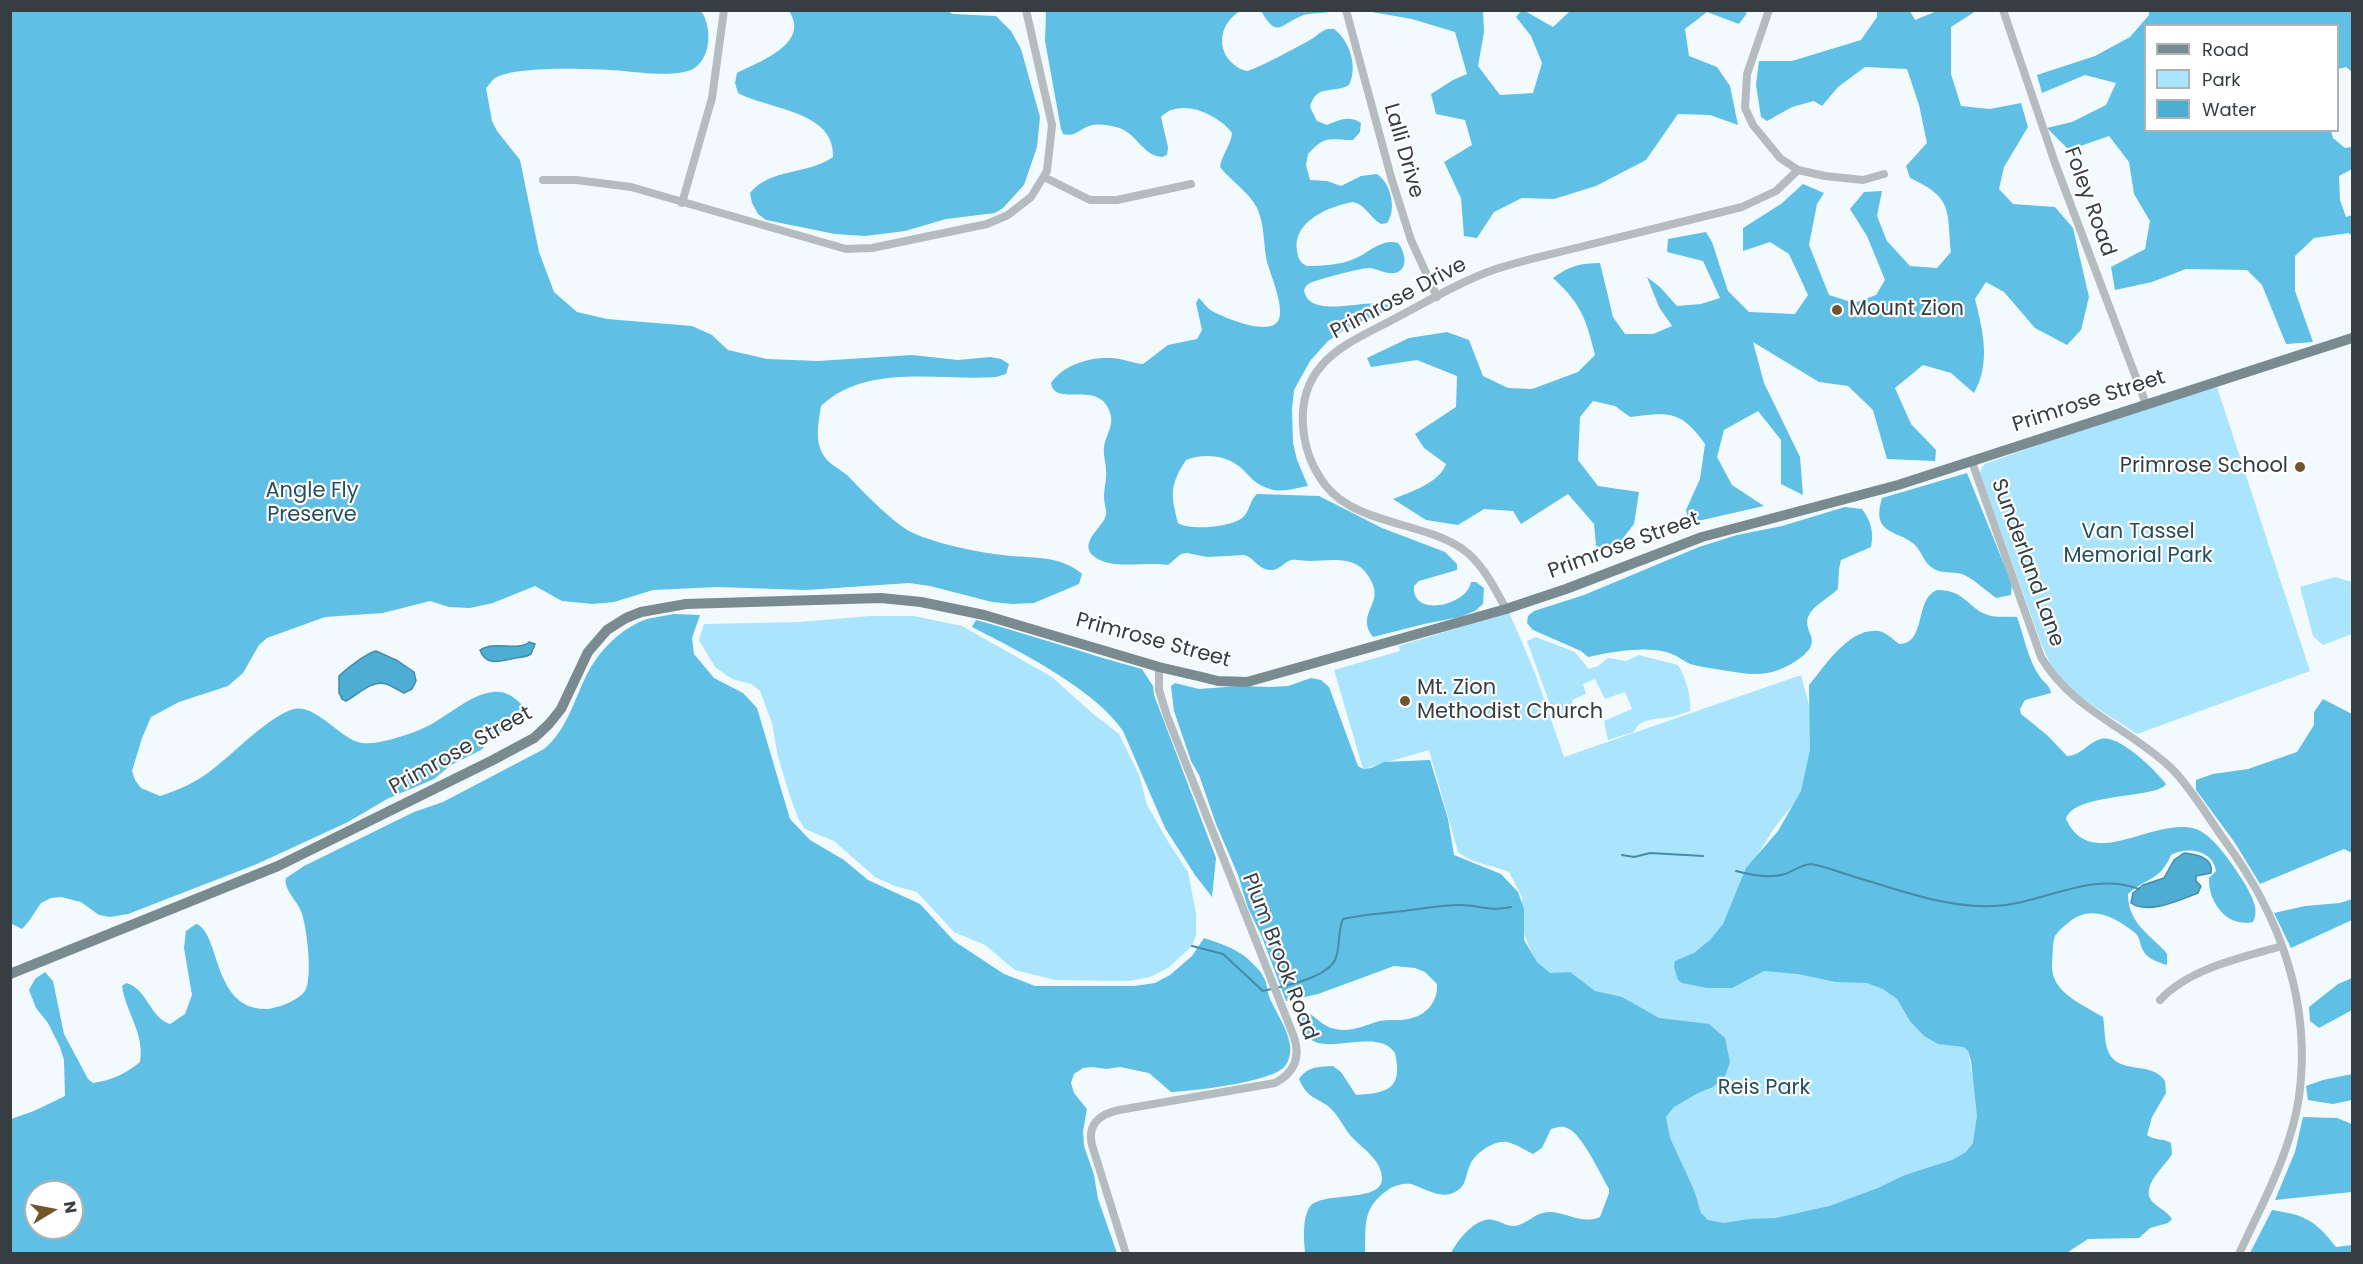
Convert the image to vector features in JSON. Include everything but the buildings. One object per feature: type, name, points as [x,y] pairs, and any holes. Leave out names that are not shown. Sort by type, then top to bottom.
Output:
[{"type":"main road","name":"Primrose Street","points":[[10,974],[278,866],[534,738],[561,709],[588,652],[596,641],[607,630],[626,618],[656,608],[720,603],[882,598],[921,602],[984,615],[1159,667],[1218,681],[1247,682],[1506,609],[1566,589],[1702,537],[1898,485],[2352,338]]},
{"type":"street","points":[[682,203],[712,98],[724,10]]},
{"type":"street","points":[[543,180],[576,180],[631,188],[846,249],[872,248],[987,224],[1008,215],[1031,197],[1047,171],[1052,125],[1026,10]]},
{"type":"street","name":"Lalli Drive","points":[[1346,10],[1391,177],[1411,240],[1437,297]]},
{"type":"street","points":[[1769,10],[1747,74],[1745,108],[1763,140],[1780,158],[1797,170],[1863,180],[1884,174]]},
{"type":"street","name":"Foley Road","points":[[2003,10],[2055,163],[2146,404]]},
{"type":"street","name":"Primrose Drive","points":[[1506,609],[1477,561],[1462,549],[1444,538],[1353,507],[1333,494],[1311,462],[1305,443],[1303,407],[1312,381],[1322,365],[1356,339],[1494,270],[1742,207],[1776,191],[1797,170]]},
{"type":"street","points":[[1044,177],[1090,200],[1117,200],[1191,184]]},
{"type":"street","name":"Sunderland Lane","points":[[1972,462],[2041,657],[2049,671],[2073,696],[2146,746],[2173,770],[2244,867],[2265,905],[2282,946],[2296,990],[2301,1017],[2303,1045],[2299,1098],[2277,1172],[2239,1254]]},
{"type":"street","name":"Plum Brook Road","points":[[1126,1254],[1090,1137],[1095,1121],[1102,1115],[1119,1110],[1275,1083],[1290,1072],[1297,1056],[1294,1037],[1167,716],[1158,690],[1159,667]]},
{"type":"street","points":[[2160,1000],[2176,986],[2219,965],[2282,946]]},
{"type":"green space","points":[[946,10],[953,14],[996,16],[1011,31],[1021,49],[1040,117],[1037,147],[1024,185],[1003,208],[995,213],[946,219],[905,231],[865,236],[835,234],[766,220],[758,214],[750,193],[758,185],[778,175],[812,167],[833,157],[831,142],[824,130],[812,121],[738,93],[735,83],[737,73],[768,57],[788,42],[793,33],[794,23],[789,11]]},
{"type":"green space","points":[[1046,10],[1240,11],[1225,27],[1222,41],[1226,55],[1231,62],[1247,71],[1288,52],[1327,29],[1334,29],[1340,34],[1351,55],[1352,78],[1349,85],[1344,88],[1321,92],[1310,107],[1317,121],[1327,125],[1340,120],[1352,119],[1361,123],[1360,132],[1353,140],[1328,139],[1319,143],[1308,154],[1306,165],[1310,180],[1327,181],[1341,186],[1361,176],[1377,174],[1389,190],[1392,211],[1387,223],[1381,224],[1353,202],[1324,211],[1306,223],[1300,231],[1297,240],[1297,254],[1301,262],[1307,266],[1331,265],[1354,259],[1381,244],[1398,243],[1404,254],[1404,262],[1398,272],[1387,273],[1370,268],[1359,270],[1314,281],[1304,290],[1308,299],[1316,304],[1338,306],[1375,303],[1385,304],[1392,308],[1347,328],[1328,341],[1310,361],[1294,390],[1293,443],[1297,460],[1308,486],[1284,490],[1270,489],[1256,482],[1240,467],[1228,460],[1214,456],[1193,458],[1186,460],[1174,484],[1173,498],[1178,523],[1192,527],[1229,524],[1247,513],[1257,494],[1319,496],[1382,528],[1445,552],[1457,564],[1457,570],[1419,581],[1414,586],[1415,596],[1421,602],[1440,605],[1460,597],[1471,582],[1476,582],[1484,588],[1483,604],[1475,611],[1460,617],[1373,637],[1367,622],[1375,592],[1373,585],[1362,568],[1346,561],[1291,560],[1271,570],[1263,568],[1244,555],[1207,557],[1187,553],[1181,554],[1168,565],[1112,564],[1090,553],[1089,541],[1106,515],[1104,450],[1111,416],[1106,404],[1098,398],[1089,395],[1061,394],[1054,390],[1051,383],[1062,371],[1077,363],[1114,358],[1143,364],[1168,345],[1197,339],[1202,330],[1196,303],[1199,298],[1210,310],[1218,314],[1258,327],[1275,324],[1279,319],[1280,307],[1267,262],[1260,214],[1249,197],[1220,167],[1232,133],[1208,114],[1188,108],[1178,108],[1161,117],[1168,147],[1167,155],[1162,157],[1155,156],[1129,133],[1113,126],[1092,125],[1074,134],[1063,134],[1045,41]]},
{"type":"green space","points":[[1333,10],[1305,15],[1279,27],[1271,25],[1261,11]]},
{"type":"green space","name":"Angle Fly Preserve","points":[[10,11],[701,11],[707,25],[707,50],[699,64],[693,69],[660,74],[596,69],[521,71],[495,78],[486,88],[492,121],[520,160],[539,252],[554,292],[577,312],[607,319],[692,326],[712,335],[728,350],[767,359],[818,361],[912,355],[958,360],[990,357],[1001,359],[1009,364],[1006,374],[996,377],[881,379],[860,384],[839,393],[821,406],[818,436],[821,449],[829,462],[846,474],[887,514],[909,531],[941,543],[968,549],[993,554],[1044,558],[1064,563],[1082,574],[1079,584],[1034,603],[1013,604],[992,602],[909,583],[806,590],[717,587],[653,590],[614,602],[593,604],[562,601],[535,586],[493,603],[470,608],[449,607],[430,601],[383,613],[325,617],[267,638],[259,645],[243,673],[228,686],[179,702],[151,717],[132,771],[141,788],[160,796],[188,785],[213,769],[274,719],[294,709],[310,711],[350,739],[365,743],[389,740],[419,730],[485,693],[501,692],[512,696],[521,704],[522,714],[514,724],[496,735],[481,750],[451,765],[434,779],[387,799],[348,822],[257,864],[128,914],[110,917],[99,915],[81,902],[61,897],[51,898],[41,903],[22,929],[10,923]]},
{"type":"green space","points":[[1366,11],[1483,11],[1484,32],[1478,66],[1500,95],[1533,93],[1542,63],[1531,36],[1516,17],[1521,11],[1553,27],[1570,11],[1742,11],[1747,13],[1739,24],[1707,12],[1685,29],[1689,56],[1717,67],[1730,86],[1738,125],[1710,115],[1678,114],[1646,160],[1596,186],[1554,199],[1522,198],[1494,212],[1477,238],[1464,236],[1461,198],[1444,162],[1472,145],[1465,120],[1436,114],[1431,94],[1467,74],[1455,32],[1412,19]]},
{"type":"green space","points":[[1877,11],[1910,11],[1915,20],[1937,11],[1976,11],[1951,27],[1951,74],[1961,106],[1990,109],[2021,103],[2028,127],[2004,167],[1999,189],[2013,204],[2055,207],[2073,228],[2089,297],[2081,330],[2067,345],[2035,328],[2004,292],[1986,282],[1975,299],[1983,335],[1984,359],[1974,393],[1951,373],[1923,365],[1895,388],[1911,424],[1936,450],[1935,461],[1887,459],[1873,410],[1848,386],[1819,382],[1753,342],[1764,383],[1800,457],[1803,495],[1781,484],[1781,440],[1758,411],[1724,430],[1717,457],[1732,485],[1764,506],[1689,523],[1686,510],[1700,479],[1705,444],[1681,419],[1665,414],[1630,417],[1615,406],[1593,401],[1580,417],[1578,460],[1598,486],[1639,492],[1634,524],[1613,551],[1596,546],[1594,524],[1568,494],[1521,524],[1513,511],[1484,509],[1458,525],[1426,520],[1393,499],[1431,482],[1446,464],[1424,448],[1415,434],[1456,407],[1457,376],[1417,360],[1371,367],[1367,358],[1409,338],[1447,332],[1469,340],[1483,376],[1508,388],[1532,389],[1578,372],[1595,355],[1581,312],[1553,278],[1570,268],[1600,263],[1613,317],[1625,334],[1653,334],[1672,326],[1659,307],[1647,277],[1660,287],[1677,306],[1701,304],[1720,298],[1703,261],[1667,252],[1668,239],[1706,232],[1712,242],[1728,291],[1749,312],[1795,314],[1808,295],[1789,254],[1770,242],[1743,251],[1743,228],[1781,204],[1803,184],[1824,193],[1817,204],[1809,245],[1829,295],[1854,303],[1876,295],[1885,280],[1867,236],[1850,209],[1864,192],[1882,191],[1877,216],[1887,241],[1910,266],[1937,268],[1951,252],[1948,215],[1941,199],[1924,185],[1910,178],[1906,166],[1927,143],[1919,105],[1907,69],[1865,67],[1838,87],[1822,106],[1814,101],[1792,107],[1767,121],[1761,117],[1756,85],[1759,61],[1792,61],[1861,40],[1877,17]]},
{"type":"green space","points":[[2149,11],[2352,11],[2352,72],[2346,67],[2339,69],[2339,24],[2144,24],[2144,132],[2331,132],[2333,138],[2345,148],[2352,147],[2352,169],[2339,176],[2340,200],[2346,217],[2352,215],[2352,236],[2349,233],[2314,238],[2295,256],[2295,291],[2313,342],[2286,344],[2262,285],[2247,270],[2186,269],[2152,282],[2115,290],[2111,267],[2145,249],[2150,221],[2134,194],[2129,162],[2109,136],[2069,150],[2047,128],[2072,122],[2106,105],[2116,83],[2085,75],[2042,93],[2037,75],[2095,56],[2130,37],[2149,15]]},
{"type":"green space","name":"Van Tassel Memorial Park","points":[[2217,387],[2310,671],[2137,734],[2071,691],[2052,668],[1980,473],[1985,464],[2065,435]]},
{"type":"green space","points":[[1967,473],[2012,584],[2011,595],[1996,598],[1966,576],[1934,569],[1914,544],[1887,529],[1880,519],[1879,510],[1882,498]]},
{"type":"green space","points":[[1845,507],[1862,509],[1870,523],[1871,547],[1841,560],[1838,589],[1817,605],[1808,617],[1812,644],[1804,655],[1784,668],[1755,674],[1702,667],[1656,650],[1627,650],[1588,657],[1581,651],[1533,630],[1527,623],[1528,616],[1534,611],[1584,595],[1699,547]]},
{"type":"green space","points":[[2335,577],[2352,582],[2352,634],[2323,645],[2313,636],[2300,587]]},
{"type":"green space","points":[[1937,590],[1961,596],[1976,609],[1988,615],[2017,617],[2032,663],[2051,693],[2025,700],[2020,709],[2021,714],[2047,735],[2067,756],[2077,753],[2096,741],[2109,739],[2136,754],[2166,784],[2159,789],[2099,800],[2072,810],[2066,819],[2077,835],[2091,842],[2107,843],[2179,827],[2196,829],[2210,838],[2224,853],[2245,884],[2254,903],[2256,913],[2253,922],[2244,923],[2227,917],[2212,896],[2209,878],[2216,871],[2210,858],[2198,852],[2177,852],[2171,855],[2158,874],[2128,894],[2131,912],[2139,925],[2167,954],[2167,965],[2146,954],[2134,932],[2118,921],[2101,914],[2093,913],[2076,917],[2056,934],[2054,939],[2052,964],[2056,982],[2069,996],[2103,1017],[2105,1039],[2113,1059],[2127,1066],[2152,1071],[2165,1081],[2166,1093],[2152,1117],[2147,1135],[2171,1143],[2172,1154],[2152,1181],[2149,1194],[2151,1200],[2172,1219],[2168,1223],[2150,1228],[2139,1238],[2088,1239],[2065,1254],[1451,1253],[1468,1230],[1487,1220],[1515,1226],[1545,1212],[1587,1220],[1600,1217],[1609,1189],[1580,1139],[1569,1129],[1560,1127],[1551,1129],[1542,1148],[1533,1154],[1507,1142],[1496,1143],[1486,1148],[1472,1160],[1462,1187],[1450,1194],[1438,1194],[1411,1184],[1397,1185],[1389,1189],[1374,1203],[1367,1217],[1365,1253],[1305,1253],[1304,1224],[1309,1208],[1324,1199],[1372,1192],[1379,1187],[1382,1179],[1375,1160],[1350,1135],[1328,1106],[1308,1093],[1299,1079],[1310,1069],[1333,1066],[1341,1072],[1356,1095],[1377,1093],[1395,1082],[1397,1065],[1395,1053],[1386,1045],[1374,1042],[1320,1043],[1310,1039],[1303,1027],[1303,1011],[1330,1028],[1341,1030],[1383,1020],[1408,1019],[1420,1015],[1430,1007],[1437,991],[1437,984],[1425,972],[1415,968],[1394,966],[1318,994],[1286,1001],[1262,937],[1248,908],[1238,875],[1216,824],[1199,775],[1191,761],[1174,711],[1171,686],[1175,683],[1199,689],[1239,686],[1271,687],[1288,686],[1311,678],[1321,680],[1329,687],[1358,766],[1363,769],[1384,762],[1430,760],[1448,819],[1454,855],[1501,874],[1518,892],[1524,909],[1524,940],[1537,962],[1550,973],[1570,972],[1595,991],[1622,997],[1659,1018],[1709,1024],[1725,1038],[1730,1062],[1725,1076],[1713,1087],[1674,1107],[1666,1117],[1670,1138],[1694,1190],[1701,1213],[1708,1220],[1724,1223],[1776,1218],[1829,1206],[1878,1188],[1905,1175],[1952,1160],[1966,1152],[1973,1143],[1977,1116],[1968,1051],[1964,1047],[1938,1044],[1924,1036],[1910,1021],[1897,999],[1883,989],[1867,983],[1836,982],[1798,974],[1764,971],[1732,988],[1707,988],[1682,983],[1678,980],[1674,967],[1675,961],[1694,953],[1710,940],[1723,924],[1746,868],[1778,831],[1801,791],[1810,750],[1809,685],[1839,649],[1858,635],[1868,631],[1879,631],[1899,644],[1908,642],[1914,637],[1925,602]]},
{"type":"green space","name":"Reis Park","points":[[1509,612],[1535,673],[1564,757],[1801,675],[1817,735],[1804,791],[1775,827],[1748,870],[1876,976],[1965,1036],[1987,1154],[1683,1253],[1539,971],[1522,929],[1522,897],[1509,872],[1476,862],[1458,852],[1429,750],[1363,769],[1334,670],[1400,651],[1399,646]]},
{"type":"green space","points":[[674,614],[700,615],[692,638],[694,654],[714,678],[743,693],[757,708],[790,819],[810,840],[844,860],[868,880],[920,904],[954,941],[1004,974],[1035,986],[1134,986],[1155,983],[1170,975],[1192,956],[1204,938],[1239,953],[1262,973],[1269,996],[1289,1039],[1290,1056],[1286,1065],[1279,1071],[1251,1081],[1171,1092],[1149,1073],[1120,1067],[1083,1068],[1074,1074],[1071,1083],[1074,1093],[1087,1109],[1083,1131],[1084,1146],[1094,1175],[1098,1199],[1117,1253],[11,1253],[11,1119],[65,1096],[64,1060],[60,1047],[48,1023],[36,1008],[29,990],[35,979],[45,972],[53,981],[64,1034],[88,1079],[93,1083],[118,1076],[140,1062],[138,1033],[122,986],[126,983],[139,991],[157,1015],[170,1024],[185,1014],[192,995],[184,948],[186,931],[196,924],[204,930],[226,984],[235,997],[248,1006],[265,1009],[292,1001],[305,991],[309,975],[308,953],[302,914],[289,892],[286,878],[304,866],[414,812],[443,802],[544,749],[559,733],[587,674],[604,649],[628,628],[647,619]]},
{"type":"green space","points":[[870,616],[914,616],[962,626],[1052,677],[1119,734],[1139,775],[1147,805],[1188,872],[1196,913],[1196,935],[1192,946],[1168,968],[1150,977],[1128,981],[1055,980],[1015,970],[985,945],[954,932],[917,892],[875,877],[834,841],[805,829],[798,818],[790,796],[778,757],[772,723],[760,691],[751,684],[732,679],[715,667],[699,640],[704,624],[800,622]]},
{"type":"green space","points":[[976,620],[1142,669],[1153,686],[1154,695],[1216,858],[1212,897],[1165,828],[1123,731],[1110,715],[1094,700],[1054,672],[972,627]]},
{"type":"green space","points":[[1536,637],[1575,652],[1589,669],[1598,666],[1608,658],[1626,661],[1639,655],[1678,665],[1687,687],[1690,711],[1672,717],[1644,721],[1634,732],[1608,740],[1604,721],[1632,709],[1625,692],[1605,699],[1595,679],[1583,684],[1586,694],[1572,700],[1576,713],[1559,719],[1553,713],[1527,641]]},
{"type":"green space","points":[[2323,699],[2352,714],[2352,853],[2344,849],[2260,884],[2235,843],[2196,790],[2196,780],[2213,774],[2248,769],[2297,752],[2314,725],[2314,712]]},
{"type":"green space","points":[[2352,899],[2352,920],[2291,948],[2274,913],[2305,906],[2340,903]]},
{"type":"green space","points":[[2352,978],[2352,1010],[2319,1028],[2310,1021],[2309,1007],[2338,984]]},
{"type":"green space","points":[[2352,1074],[2352,1100],[2333,1104],[2308,1100],[2306,1086]]},
{"type":"green space","points":[[2303,1117],[2337,1118],[2352,1124],[2352,1192],[2275,1200],[2295,1152]]},
{"type":"green space","points":[[2272,1210],[2309,1220],[2336,1247],[2352,1245],[2352,1253],[2250,1253]]},
{"type":"water","points":[[529,642],[535,644],[531,654],[495,662],[486,659],[480,650],[492,646],[519,646]]},
{"type":"water","points":[[376,651],[398,661],[414,672],[416,681],[412,689],[404,693],[380,683],[370,686],[346,701],[342,699],[339,693],[339,676],[362,658]]},
{"type":"water","points":[[2184,853],[2203,857],[2210,863],[2211,873],[2196,876],[2196,881],[2201,886],[2198,893],[2155,907],[2138,906],[2131,903],[2133,893],[2143,885],[2164,878],[2174,860]]},
{"type":"waterway","points":[[1622,855],[1634,857],[1650,853],[1703,856]]},
{"type":"waterway","points":[[1736,871],[1773,876],[1811,864],[1923,897],[1974,906],[2011,904],[2084,886],[2102,884],[2121,884],[2139,889]]},
{"type":"waterway","points":[[1192,946],[1223,954],[1263,991],[1303,981],[1330,967],[1337,955],[1343,919],[1443,906],[1467,905],[1490,909],[1511,907]]},
{"type":"place","name":"Mount Zion","points":[[1837,310]]},
{"type":"place","name":"Primrose School","points":[[2300,467]]},
{"type":"place","name":"Mt. Zion Methodist Church","points":[[1405,701]]}]
